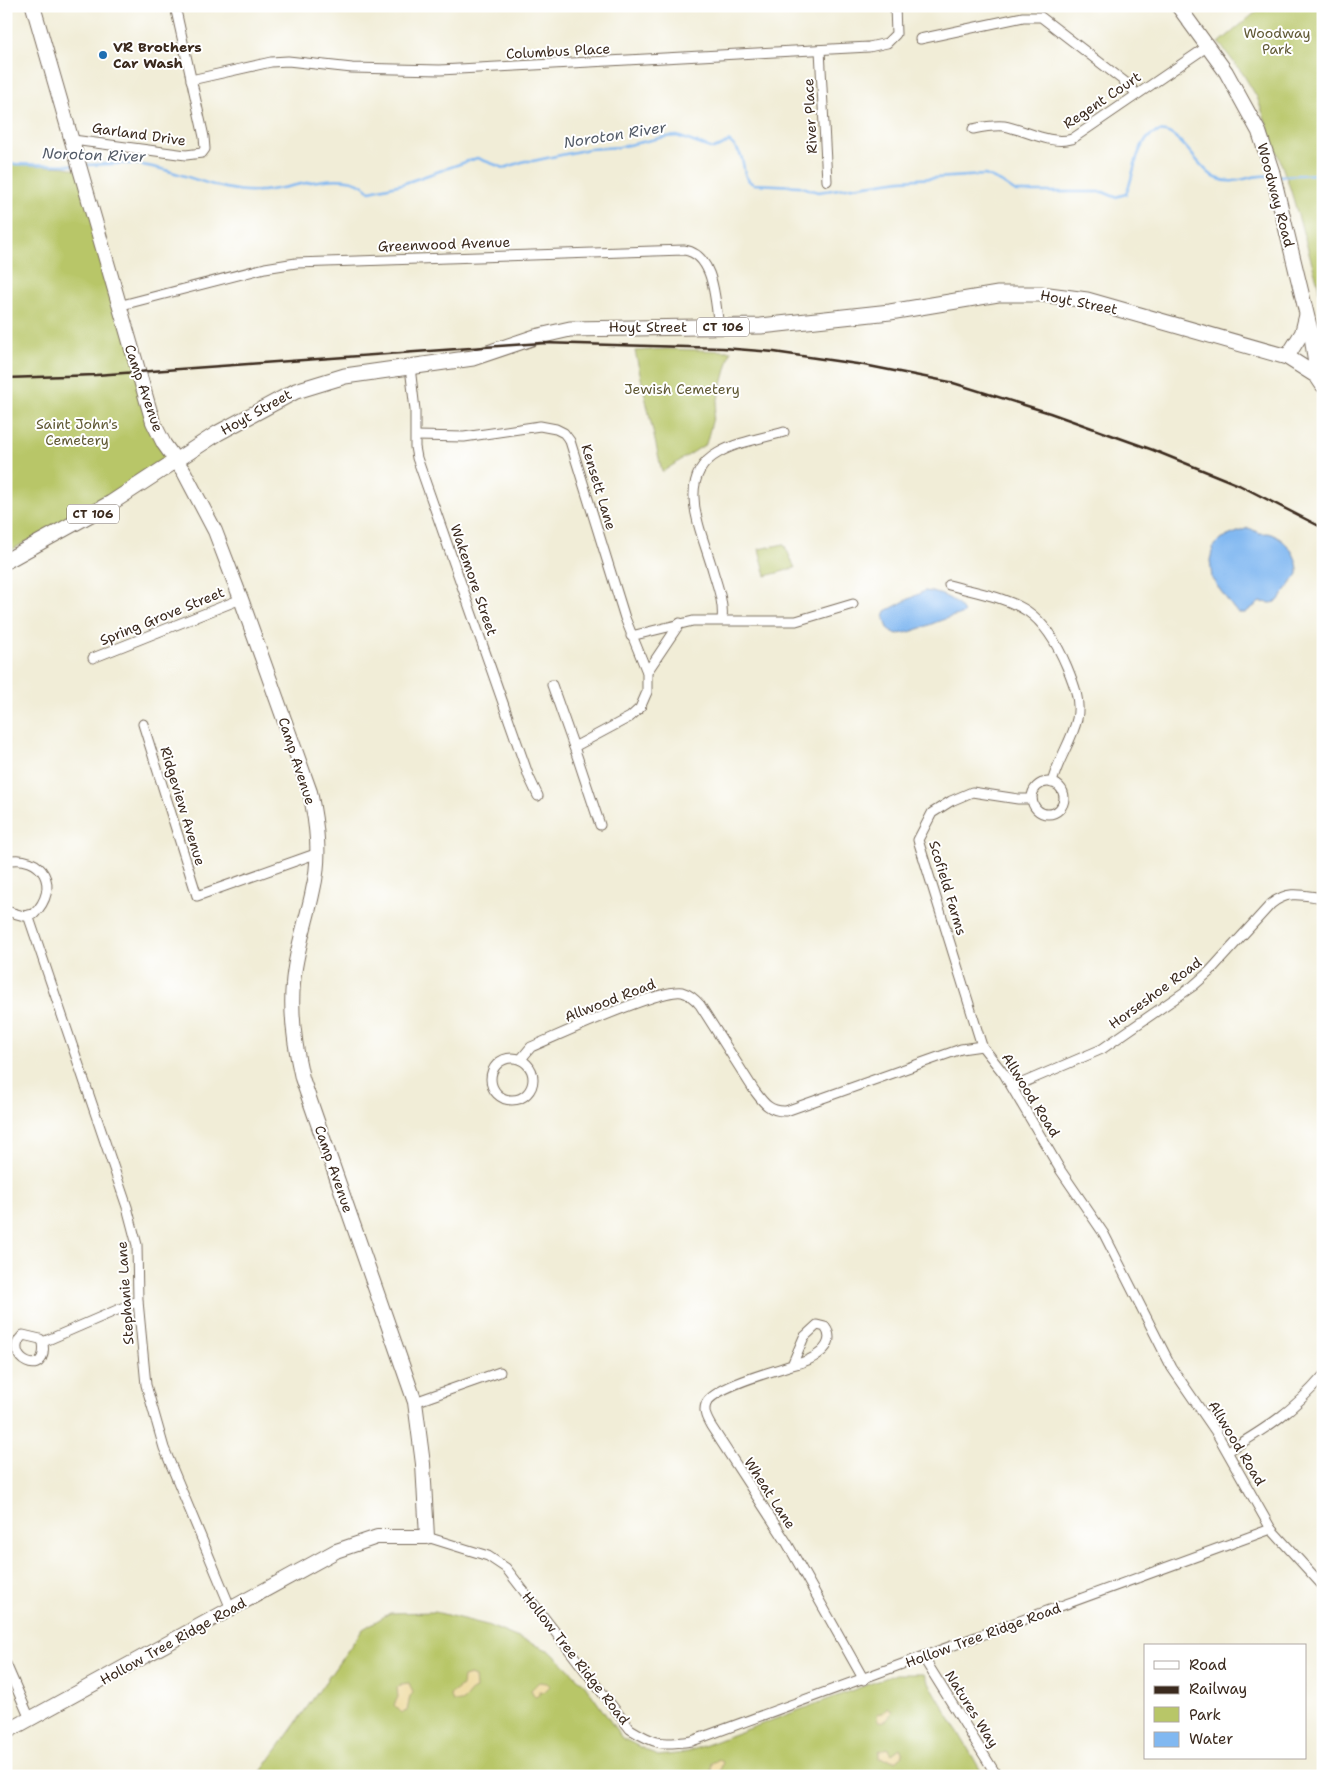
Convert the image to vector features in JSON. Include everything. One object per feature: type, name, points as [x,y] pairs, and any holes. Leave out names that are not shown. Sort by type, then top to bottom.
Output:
[{"type":"main road","name":"Hoyt Street","points":[[6,561],[111,504],[175,459],[296,391],[346,376],[484,356],[535,337],[570,329],[761,326],[905,310],[991,295],[1031,293],[1087,300],[1287,357],[1320,380]]},
{"type":"street","name":"Camp Avenue","points":[[33,6],[153,422],[215,531],[310,792],[317,823],[318,853],[314,888],[293,983],[295,1046],[302,1078],[415,1402],[423,1464],[427,1537]]},
{"type":"street","points":[[175,6],[191,80]]},
{"type":"street","name":"Columbus Place","points":[[191,80],[271,62],[288,61],[352,68],[440,70],[869,47],[887,43],[896,34],[895,6]]},
{"type":"street","name":"Woodway Road","points":[[1178,6],[1208,46],[1254,121],[1276,185],[1320,380]]},
{"type":"street","points":[[920,39],[1023,18],[1041,17],[1129,85],[1136,94]]},
{"type":"street","name":"Regent Court","points":[[973,128],[1005,126],[1065,141],[1083,133],[1136,94],[1208,46]]},
{"type":"street","name":"River Place","points":[[820,50],[827,180]]},
{"type":"street","name":"Garland Drive","points":[[72,140],[186,155],[202,153],[205,149],[204,137],[191,80]]},
{"type":"street","name":"Greenwood Avenue","points":[[118,306],[265,268],[296,263],[677,250],[693,252],[701,257],[706,266],[719,327]]},
{"type":"street","points":[[1287,357],[1302,333],[1306,316]]},
{"type":"street","name":"Wakemore Street","points":[[410,368],[416,410],[415,447],[421,469],[528,776],[538,796]]},
{"type":"street","name":"Kensett Lane","points":[[416,436],[464,437],[540,426],[564,433],[574,450],[631,636],[647,672],[647,692],[640,708],[630,717],[574,747]]},
{"type":"street","points":[[722,620],[723,602],[694,504],[693,488],[698,472],[703,464],[718,452],[784,432]]},
{"type":"street","points":[[949,585],[1023,607],[1048,630],[1059,649],[1073,682],[1079,708],[1074,730],[1052,783]]},
{"type":"street","name":"Spring Grove Street","points":[[93,658],[241,599]]},
{"type":"street","points":[[631,636],[680,623],[722,620],[796,621],[853,604]]},
{"type":"street","name":"Kensett Lane","points":[[647,672],[680,623]]},
{"type":"street","points":[[552,685],[600,825]]},
{"type":"street","name":"Ridgeview Avenue","points":[[143,724],[197,896],[318,853]]},
{"type":"street","points":[[1052,783],[1060,788],[1063,797],[1060,807],[1051,813],[1040,812],[1036,809],[1032,799],[1038,786],[1052,783]]},
{"type":"street","name":"Scofield Farms","points":[[982,1046],[918,840],[932,813],[972,792],[1018,799],[1032,799]]},
{"type":"street","points":[[6,861],[22,859],[33,863],[46,878],[48,886],[46,901],[34,914],[19,916],[6,911]]},
{"type":"street","name":"Horseshoe Road","points":[[1013,1087],[1102,1049],[1193,986],[1209,972],[1271,904],[1282,896],[1302,894],[1323,898]]},
{"type":"street","name":"Stephanie Lane","points":[[28,915],[127,1206],[137,1245],[138,1301],[146,1386],[164,1448],[231,1609]]},
{"type":"street","name":"Allwood Road","points":[[521,1059],[531,1047],[646,1000],[675,992],[690,996],[700,1005],[754,1090],[772,1110],[786,1111],[961,1049],[982,1046],[1013,1087],[1060,1170],[1104,1234],[1172,1368],[1228,1451],[1271,1529]]},
{"type":"street","name":"Allwood Road","points":[[514,1057],[521,1059],[533,1074],[531,1087],[523,1097],[504,1099],[494,1091],[491,1085],[492,1072],[500,1060],[514,1057]]},
{"type":"street","points":[[43,1342],[138,1301]]},
{"type":"street","name":"Wheat Lane","points":[[792,1365],[808,1332],[817,1325],[825,1327],[830,1335],[830,1341],[824,1349],[810,1360],[718,1393],[707,1402],[704,1411],[711,1426],[806,1575],[864,1680]]},
{"type":"street","points":[[415,1402],[500,1372]]},
{"type":"street","points":[[1228,1451],[1297,1406],[1323,1376]]},
{"type":"street","points":[[1271,1529],[1323,1586]]},
{"type":"street","name":"Hollow Tree Ridge Road","points":[[6,1732],[336,1551],[377,1536],[427,1537],[488,1556],[506,1568],[630,1729],[652,1742],[669,1744],[692,1741],[864,1680],[1271,1529]]},
{"type":"street","name":"Natures Way","points":[[924,1657],[997,1776]]},
{"type":"street","points":[[6,1664],[30,1719]]},
{"type":"green space","name":"Woodway Park","points":[[1263,6],[1323,6],[1323,309],[1317,280],[1290,188],[1257,97],[1243,74],[1219,43]]},
{"type":"green space","name":"Saint John's Cemetery","points":[[6,163],[66,167],[78,170],[168,459],[117,492],[6,553]]},
{"type":"green space","name":"Jewish Cemetery","points":[[667,349],[731,351],[706,444],[662,472],[635,351]]},
{"type":"green space","points":[[784,544],[795,568],[766,576],[759,549]]},
{"type":"green space","points":[[435,1612],[487,1625],[550,1651],[585,1685],[622,1738],[658,1756],[684,1753],[896,1674],[924,1674],[984,1776],[258,1776],[363,1629],[390,1613]]},
{"type":"sand","points":[[470,1675],[475,1677],[476,1689],[461,1702],[453,1702],[450,1695],[462,1686],[463,1677]]},
{"type":"sand","points":[[539,1682],[547,1683],[550,1686],[544,1692],[539,1691],[539,1695],[535,1697],[531,1690]]},
{"type":"sand","points":[[409,1683],[413,1693],[410,1696],[407,1711],[402,1713],[394,1705],[398,1697],[397,1688],[401,1684]]},
{"type":"sand","points":[[887,1707],[892,1711],[889,1718],[886,1721],[878,1721],[877,1714],[883,1713]]},
{"type":"sand","points":[[888,1748],[892,1754],[900,1748],[903,1755],[896,1761],[879,1758],[879,1751]]},
{"type":"sand","points":[[719,1760],[723,1762],[719,1774],[714,1775],[711,1771],[712,1763]]},
{"type":"water","points":[[1248,528],[1259,533],[1269,533],[1282,540],[1294,555],[1298,574],[1278,601],[1272,603],[1260,602],[1245,613],[1239,613],[1212,579],[1210,560],[1213,548],[1220,539]]},
{"type":"water","points":[[924,591],[947,597],[961,607],[964,612],[961,615],[916,630],[899,634],[891,632],[884,616],[886,611]]},
{"type":"waterway","name":"Noroton River","points":[[84,165],[142,165],[230,189],[245,191],[273,190],[333,179],[360,183],[370,191],[402,184],[477,158],[504,168],[525,161],[589,149],[619,147],[677,136],[713,149],[729,141],[739,152],[745,174],[753,184],[799,186],[818,192],[901,180],[985,175],[1001,182],[1016,192],[1103,192],[1115,197],[1126,194],[1143,144],[1153,134],[1163,131],[1172,135],[1216,178],[1236,181],[1268,176]]},
{"type":"waterway","name":"Noroton River","points":[[6,164],[74,165]]},
{"type":"waterway","name":"Noroton River","points":[[1278,176],[1320,174],[1323,171]]},
{"type":"railway","points":[[6,378],[96,375],[542,343],[723,348],[774,352],[864,365],[950,382],[1050,413],[1153,450],[1239,485],[1323,528]]},
{"type":"place","name":"VR Brothers Car Wash","points":[[103,55]]}]
